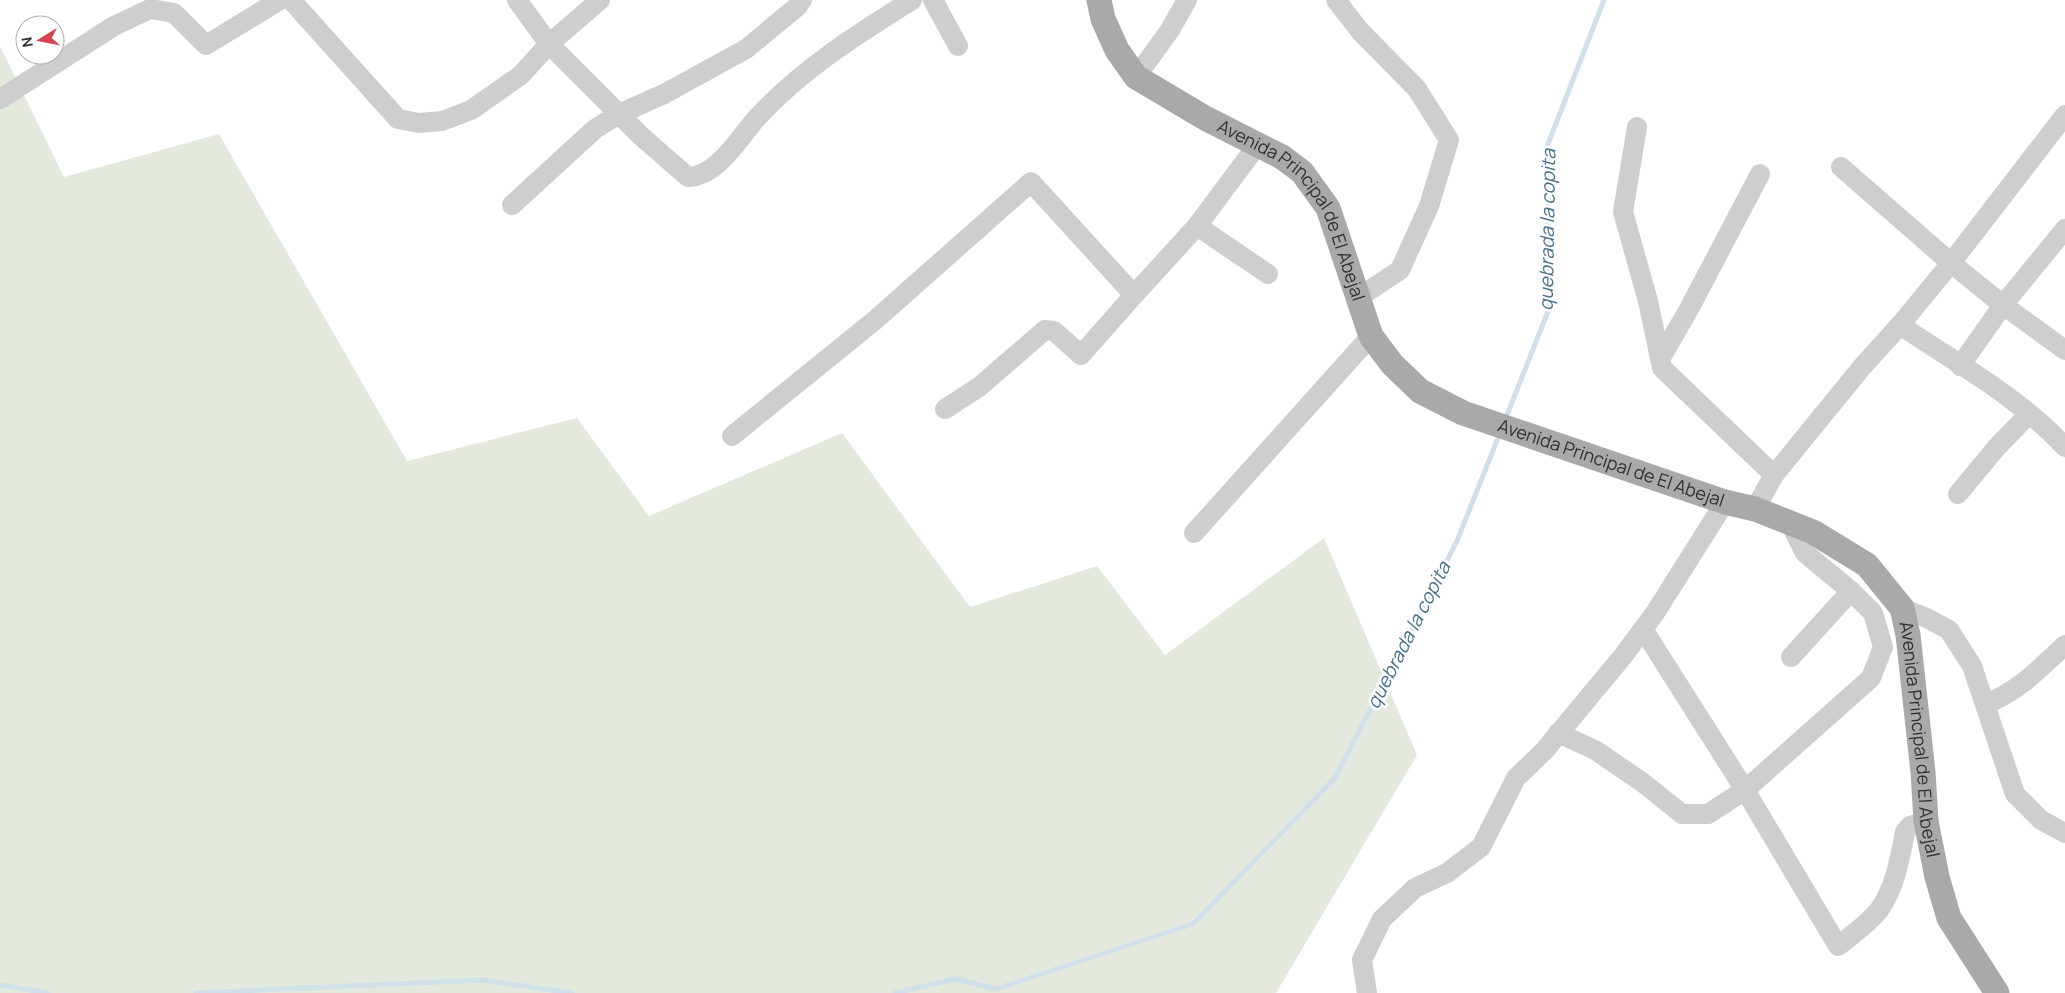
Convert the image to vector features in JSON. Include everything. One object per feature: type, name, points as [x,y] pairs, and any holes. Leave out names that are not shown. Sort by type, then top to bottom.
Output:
[{"type":"main road","name":"Avenida Principal de El Abejal","points":[[1100,0],[1103,19],[1117,50],[1136,77],[1205,118],[1282,157],[1302,172],[1328,208],[1371,336],[1392,364],[1420,391],[1463,413],[1725,502],[1755,509],[1788,521],[1813,532],[1867,565],[1902,608],[1908,636],[1923,772],[1926,821],[1937,878],[1949,918],[1998,993]]},
{"type":"street","points":[[0,99],[114,26],[150,9],[174,13],[206,45],[280,0]]},
{"type":"street","points":[[291,0],[398,119],[419,123],[442,121],[470,110],[520,75],[549,44],[600,0]]},
{"type":"street","points":[[517,0],[549,44],[619,114],[678,170],[688,177],[694,177],[708,171],[735,147],[755,120],[796,81],[839,47],[912,0]]},
{"type":"street","points":[[512,205],[595,128],[619,114],[664,94],[746,49],[798,6],[802,0]]},
{"type":"street","points":[[933,0],[958,46]]},
{"type":"street","points":[[1136,77],[1170,30],[1187,0]]},
{"type":"street","points":[[1336,0],[1360,31],[1417,89],[1449,140],[1429,206],[1400,270],[1358,298]]},
{"type":"street","points":[[1755,509],[1774,475],[1862,367],[1900,325],[1951,263],[2065,115]]},
{"type":"street","points":[[1637,126],[1624,212],[1648,301],[1662,368],[1774,475]]},
{"type":"street","points":[[945,409],[979,387],[1045,330],[1054,331],[1081,355],[1197,226],[1258,144]]},
{"type":"street","points":[[1841,167],[2003,306],[2065,350]]},
{"type":"street","points":[[1660,359],[1690,309],[1760,174]]},
{"type":"street","points":[[732,436],[874,321],[1031,182],[1134,296]]},
{"type":"street","points":[[1197,226],[1268,274]]},
{"type":"street","points":[[1960,366],[2003,306],[2065,229]]},
{"type":"street","points":[[1900,325],[1994,387],[2029,414],[2065,447]]},
{"type":"street","points":[[1194,533],[1371,336]]},
{"type":"street","points":[[1958,494],[1996,448],[2029,414]]},
{"type":"street","points":[[1366,993],[1362,960],[1382,919],[1415,888],[1447,873],[1481,847],[1516,778],[1545,750],[1643,629],[1660,606],[1725,502]]},
{"type":"street","points":[[1558,733],[1595,750],[1642,782],[1682,814],[1708,814],[1745,790],[1870,678],[1883,647],[1873,613],[1851,591],[1804,553],[1788,521]]},
{"type":"street","points":[[1791,657],[1851,591]]},
{"type":"street","points":[[1902,608],[1927,618],[1949,630],[1972,666],[2015,794],[2040,820],[2065,832]]},
{"type":"street","points":[[1643,629],[1745,790],[1838,946],[1867,922],[1879,909],[1893,883],[1905,832],[1910,826],[1926,821]]},
{"type":"street","points":[[1986,704],[2005,696],[2025,682],[2065,644]]},
{"type":"shaded area","points":[[0,46],[64,177],[219,134],[407,461],[577,418],[649,516],[842,433],[970,607],[1097,566],[1165,655],[1324,538],[1417,755],[1276,993],[0,993]]},
{"type":"waterway","name":"quebrada la copita","points":[[1505,420],[1549,309],[1548,144],[1604,0]]},
{"type":"waterway","name":"quebrada la copita","points":[[895,993],[956,979],[996,989],[1193,924],[1335,778],[1457,541],[1500,433]]},
{"type":"waterway","name":"quebrada la copita","points":[[196,993],[482,980],[572,993]]},
{"type":"waterway","name":"quebrada la copita","points":[[0,985],[48,993]]}]
